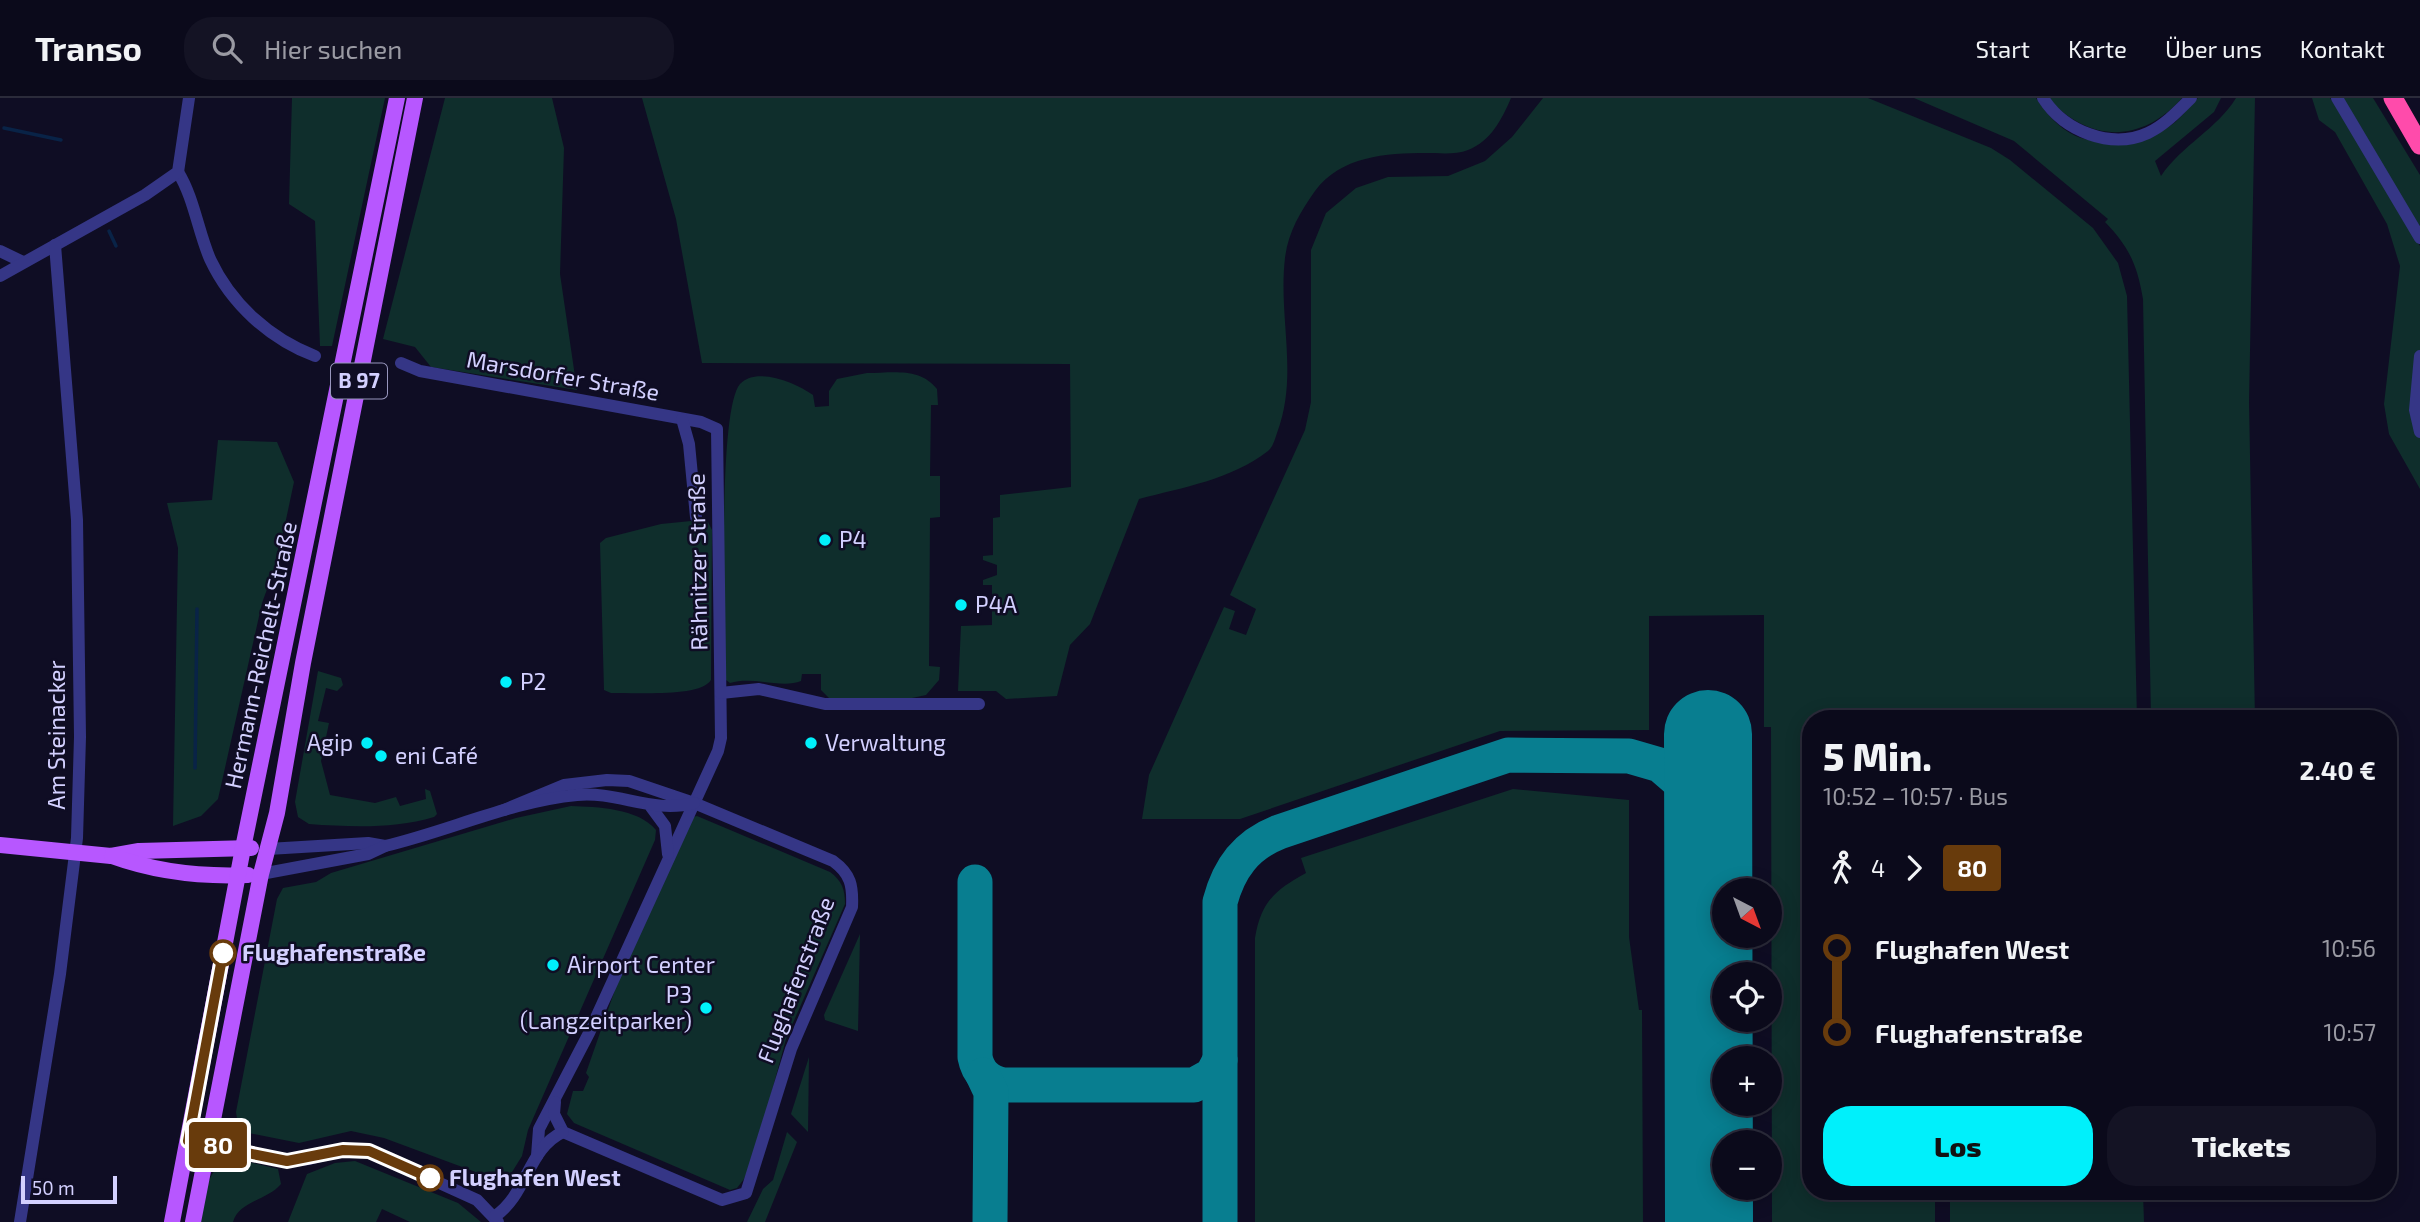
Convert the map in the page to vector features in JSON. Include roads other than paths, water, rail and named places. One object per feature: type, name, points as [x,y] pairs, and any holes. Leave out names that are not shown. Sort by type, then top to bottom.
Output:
[{"type":"highway","points":[[2393,98],[2420,145]]},
{"type":"main road","name":"Hermann-Reichelt-Straße","points":[[172,1222],[243,848],[397,98]]},
{"type":"main road","name":"Hermann-Reichelt-Straße","points":[[193,1222],[415,98]]},
{"type":"main road","name":"Flughafenstraße","points":[[0,845],[111,856],[139,851],[268,849]]},
{"type":"main road","name":"Flughafenstraße","points":[[111,856],[139,866],[175,873],[261,874]]},
{"type":"street","points":[[189,98],[177,172],[211,261],[250,317],[291,348],[315,356]]},
{"type":"street","points":[[2043,98],[2055,114],[2082,132],[2098,137],[2124,139],[2147,134],[2164,124],[2191,98]]},
{"type":"street","points":[[2337,98],[2420,238]]},
{"type":"street","points":[[0,276],[145,195],[177,172]]},
{"type":"street","name":"Am Steinacker","points":[[20,1222],[60,974],[75,854],[80,737],[77,520],[54,245]]},
{"type":"street","points":[[0,251],[23,262]]},
{"type":"street","points":[[2420,356],[2415,410],[2420,432]]},
{"type":"street","name":"Marsdorfer Straße","points":[[401,363],[420,371],[682,419],[717,429]]},
{"type":"street","points":[[682,419],[689,444],[696,517]]},
{"type":"street","name":"Rähnitzer Straße","points":[[668,858],[718,751],[721,738],[717,429]]},
{"type":"street","points":[[721,694],[759,689],[825,704],[979,704]]},
{"type":"street","name":"Flughafenstraße","points":[[504,810],[564,785],[607,779],[651,787],[832,861],[848,873],[852,884],[852,907],[791,1049],[751,1185],[746,1194],[722,1200],[563,1132]]},
{"type":"street","name":"Flughafenstraße","points":[[261,874],[368,854],[385,846],[504,810],[560,797],[597,794],[651,807],[671,808],[694,803]]},
{"type":"street","points":[[537,1156],[539,1129],[555,1102],[668,858],[665,826],[651,807]]},
{"type":"street","name":"Flughafenstraße","points":[[268,849],[368,842],[385,846]]},
{"type":"street","points":[[188,1141],[287,1161],[343,1150],[369,1151],[466,1194],[496,1219],[520,1192],[537,1156],[549,1140],[563,1132],[554,1114],[555,1102]]},
{"type":"waterway","points":[[4,128],[61,140]]},
{"type":"waterway","points":[[109,231],[116,246]]},
{"type":"waterway","points":[[195,768],[197,609]]},
{"type":"place","name":"P4","points":[[825,540]]},
{"type":"place","name":"P4A","points":[[961,605]]},
{"type":"place","name":"P2","points":[[506,682]]},
{"type":"place","name":"Agip","points":[[367,743]]},
{"type":"place","name":"Verwaltung","points":[[811,743]]},
{"type":"place","name":"eni Café","points":[[381,756]]},
{"type":"place","name":"Flughafenstraße","points":[[223,953]]},
{"type":"place","name":"Airport Center","points":[[553,965]]},
{"type":"place","name":"P3 (Langzeitparker)","points":[[706,1008]]},
{"type":"place","name":"Flughafen West","points":[[430,1178]]}]
